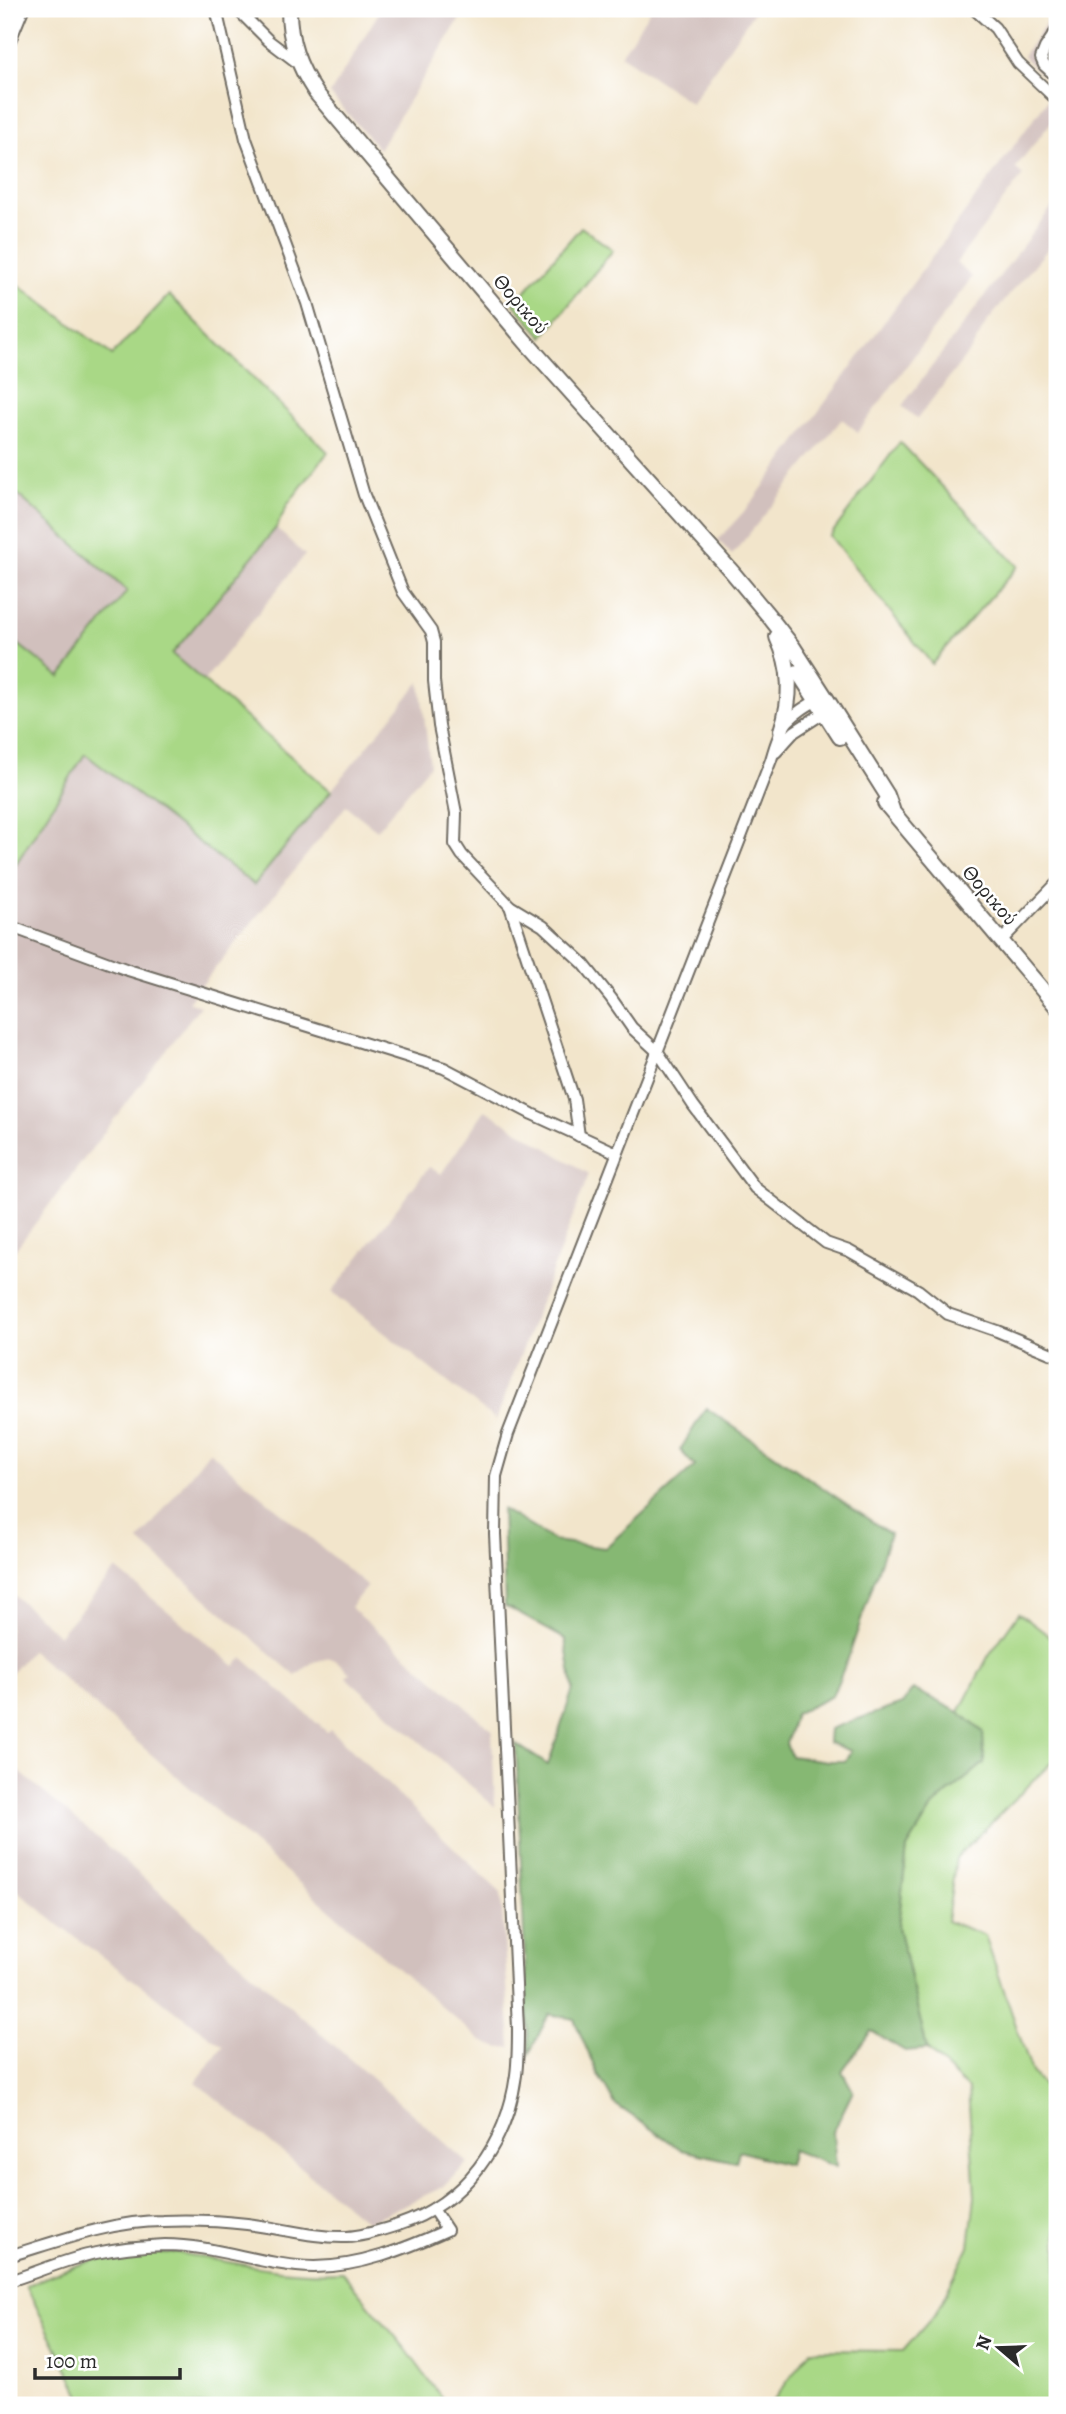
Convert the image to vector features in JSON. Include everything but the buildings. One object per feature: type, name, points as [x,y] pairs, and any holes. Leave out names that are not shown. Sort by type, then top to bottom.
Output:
[{"type":"main road","name":"Θορικού","points":[[290,11],[291,42],[298,63],[316,93],[525,341],[733,573],[787,640],[881,798],[1057,1007]]},
{"type":"main road","name":"Θορικού","points":[[753,599],[824,704]]},
{"type":"main road","points":[[776,636],[787,663],[790,693],[780,731]]},
{"type":"street","points":[[9,43],[23,9]]},
{"type":"street","points":[[216,9],[246,139],[307,303],[364,495],[403,592],[431,631],[439,726],[456,813],[456,844],[462,855],[510,906],[542,926],[583,963],[632,1028],[659,1052],[741,1173],[755,1188],[826,1243],[849,1251],[918,1290],[948,1314],[1057,1356]]},
{"type":"street","points":[[237,9],[298,63]]},
{"type":"street","points":[[974,9],[995,28],[1017,63],[1057,100]]},
{"type":"street","points":[[1057,30],[1041,58],[1044,65],[1057,77]]},
{"type":"street","points":[[9,2256],[126,2223],[202,2221],[249,2224],[328,2237],[351,2237],[378,2231],[412,2220],[462,2188],[486,2160],[497,2140],[516,2076],[518,2028],[495,1534],[496,1476],[508,1434],[659,1052],[780,731],[792,715],[824,704]]},
{"type":"street","points":[[771,760],[794,732],[824,704]]},
{"type":"street","points":[[1002,941],[1057,883]]},
{"type":"street","points":[[510,906],[574,1099],[579,1136]]},
{"type":"street","points":[[9,926],[128,970],[444,1068],[617,1153]]},
{"type":"street","points":[[9,2281],[93,2253],[129,2246],[169,2245],[207,2249],[313,2267],[350,2263],[400,2252],[447,2230],[433,2209]]},
{"type":"shaded area","points":[[381,9],[466,9],[379,149],[330,94]]},
{"type":"shaded area","points":[[651,9],[756,9],[691,103],[621,55]]},
{"type":"shaded area","points":[[1057,9],[1057,91],[1023,56]]},
{"type":"shaded area","points":[[1049,98],[1057,106],[1057,115],[1015,168],[1023,175],[956,263],[972,277],[858,432],[842,419],[732,555],[718,540],[749,506]]},
{"type":"shaded area","points":[[1057,200],[1057,238],[987,322],[972,348],[917,419],[902,406]]},
{"type":"shaded area","points":[[9,487],[128,591],[60,677],[9,637]]},
{"type":"shaded area","points":[[276,528],[305,555],[203,682],[172,654]]},
{"type":"shaded area","points":[[420,682],[430,765],[377,830],[346,806],[188,1002],[200,1006],[9,1258],[9,875],[85,754],[254,885]]},
{"type":"shaded area","points":[[485,1110],[589,1174],[496,1420],[332,1292],[429,1167],[441,1174]]},
{"type":"shaded area","points":[[209,1451],[367,1586],[350,1607],[492,1730],[495,1807],[346,1677],[350,1673],[337,1661],[330,1658],[313,1662],[296,1676],[139,1541]]},
{"type":"shaded area","points":[[116,1569],[235,1666],[243,1658],[327,1732],[330,1729],[501,1893],[511,2047],[499,2048],[481,2041],[31,1650],[9,1676],[9,1591],[59,1635]]},
{"type":"shaded area","points":[[9,1763],[468,2163],[443,2187],[367,2222],[196,2082],[223,2046],[59,1925],[9,1884]]},
{"type":"green space","points":[[581,227],[613,250],[543,337],[514,304]]},
{"type":"green space","points":[[9,278],[112,355],[169,295],[328,452],[288,504],[276,528],[172,654],[331,791],[254,885],[85,754],[9,875],[9,637],[60,677],[127,591],[9,487]]},
{"type":"green space","points":[[900,442],[1018,566],[932,664],[830,536]]},
{"type":"green space","points":[[706,1408],[890,1534],[849,1656],[832,1696],[795,1714],[786,1744],[791,1756],[845,1761],[851,1751],[828,1742],[829,1729],[902,1704],[913,1689],[959,1712],[983,1732],[984,1763],[933,1806],[907,1848],[898,1927],[927,2049],[905,2051],[871,2031],[842,2071],[853,2091],[833,2132],[836,2167],[792,2150],[788,2165],[739,2151],[736,2162],[682,2150],[615,2104],[596,2071],[574,2019],[549,2014],[529,2054],[516,1744],[548,1765],[573,1689],[565,1639],[505,1606],[502,1509],[555,1541],[605,1548],[695,1466],[680,1450]]},
{"type":"green space","points":[[1019,1613],[1057,1642],[1057,1757],[956,1858],[947,1921],[985,1935],[1032,2072],[1057,2102],[1057,2405],[770,2405],[811,2350],[903,2351],[936,2313],[969,2246],[975,2197],[968,2089],[927,2049],[898,1927],[907,1848],[933,1806],[984,1763],[983,1732],[959,1712],[989,1655]]},
{"type":"green space","points":[[136,2253],[179,2253],[280,2270],[342,2272],[405,2348],[447,2405],[81,2405],[81,2396],[26,2286],[103,2258]]}]
